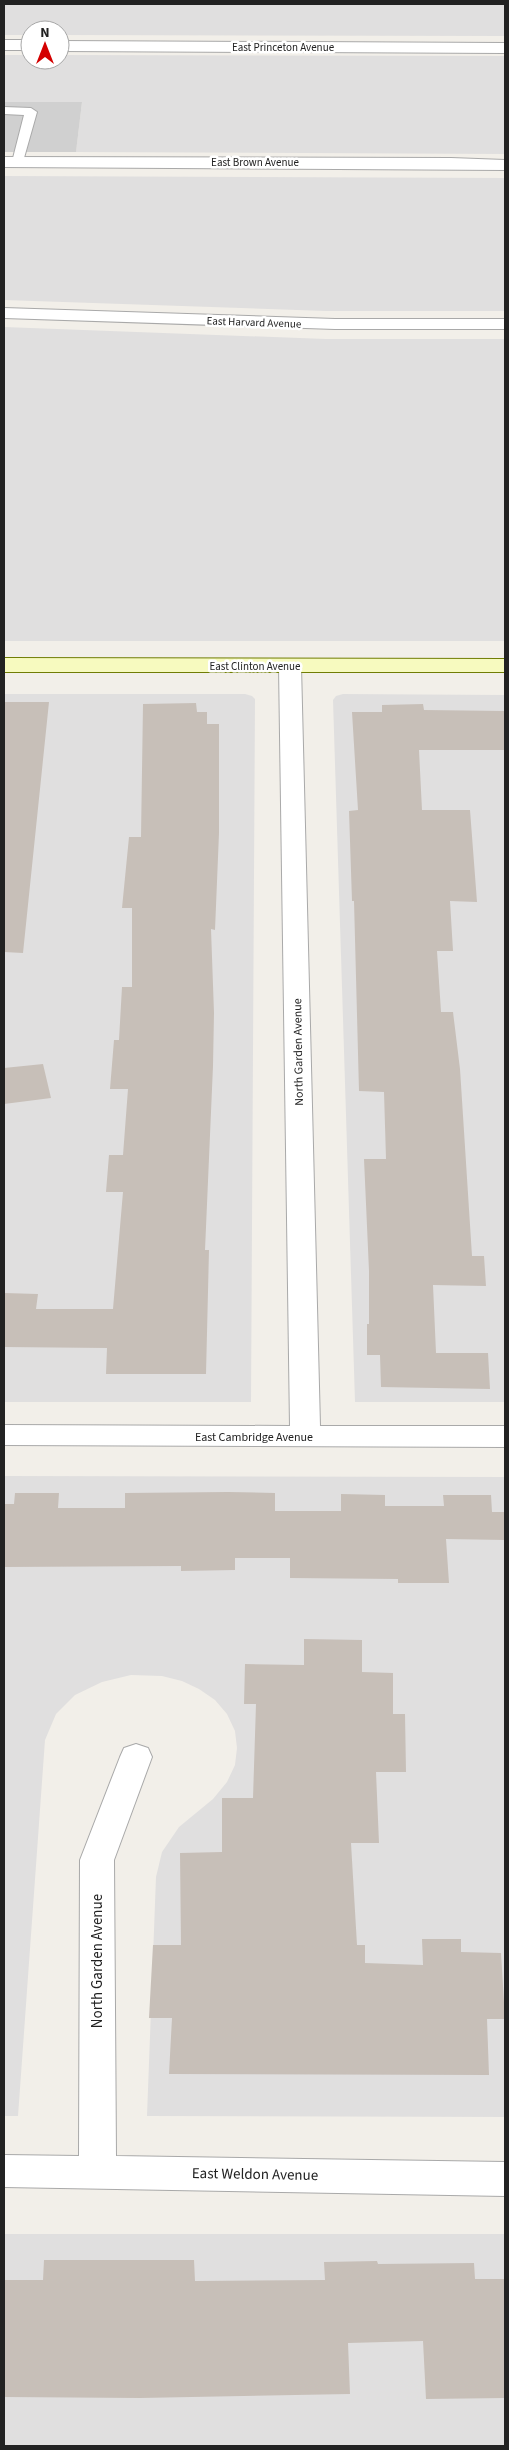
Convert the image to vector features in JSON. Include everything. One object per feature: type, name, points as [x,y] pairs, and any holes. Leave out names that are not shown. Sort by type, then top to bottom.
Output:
[{"type":"main road","name":"East Clinton Avenue","points":[[4,665],[505,666]]},
{"type":"street","points":[[4,45],[20,46]]},
{"type":"street","name":"East Princeton Avenue","points":[[70,46],[505,48]]},
{"type":"street","name":"East Brown Avenue","points":[[11,162],[451,163],[505,165]]},
{"type":"street","name":"East Harvard Avenue","points":[[4,313],[335,324],[505,324]]},
{"type":"street","name":"North Garden Avenue","points":[[290,666],[305,1437]]},
{"type":"street","name":"East Cambridge Avenue","points":[[4,1436],[505,1437]]},
{"type":"street","name":"North Garden Avenue","points":[[98,2172],[97,1860],[136,1757]]},
{"type":"street","name":"East Weldon Avenue","points":[[4,2171],[505,2179]]},
{"type":"lane","points":[[4,111],[31,112],[11,162]]},
{"type":"shaded area","points":[[4,4],[505,4],[505,36],[70,35],[70,20],[20,20],[20,35],[4,35]]},
{"type":"shaded area","points":[[4,55],[20,55],[20,70],[70,70],[70,55],[505,56],[505,154],[76,152],[82,102],[4,102]]},
{"type":"shaded area","points":[[4,102],[82,102],[76,152],[4,152]]},
{"type":"shaded area","points":[[4,176],[505,178],[505,311],[326,311],[4,300]]},
{"type":"shaded area","points":[[4,327],[326,339],[505,339],[505,641],[4,641]]},
{"type":"shaded area","points":[[4,694],[245,694],[255,699],[251,1402],[4,1402]]},
{"type":"shaded area","points":[[343,694],[505,695],[505,1402],[355,1402],[333,700],[336,696]]},
{"type":"shaded area","points":[[4,1476],[505,1477],[505,2117],[147,2116],[156,1877],[162,1852],[179,1827],[213,1799],[227,1782],[235,1765],[237,1748],[235,1731],[227,1714],[215,1700],[199,1689],[182,1681],[162,1676],[131,1675],[102,1682],[75,1695],[56,1714],[45,1740],[18,2116],[4,2116]]},
{"type":"shaded area","points":[[4,2234],[505,2234],[505,2446],[4,2446]]},
{"type":"building","points":[[4,702],[49,702],[23,953],[4,952]]},
{"type":"building","points":[[196,703],[197,712],[207,712],[207,724],[219,724],[219,833],[215,930],[211,929],[214,1013],[205,1250],[209,1250],[206,1374],[106,1374],[107,1348],[4,1347],[4,1293],[38,1294],[36,1309],[113,1309],[123,1192],[106,1192],[109,1155],[123,1155],[128,1089],[110,1089],[114,1040],[119,1040],[122,987],[132,987],[132,908],[122,908],[129,837],[141,837],[143,704]]},
{"type":"building","points":[[423,704],[424,710],[505,711],[505,750],[419,750],[422,810],[470,810],[477,902],[450,901],[453,951],[437,951],[441,1012],[453,1012],[460,1069],[472,1256],[484,1256],[486,1286],[433,1285],[436,1353],[488,1353],[490,1389],[381,1387],[380,1355],[367,1355],[369,1271],[364,1159],[386,1159],[384,1092],[359,1091],[354,901],[352,901],[349,811],[358,810],[352,712],[382,712],[382,705]]},
{"type":"building","points":[[43,1064],[51,1098],[4,1104],[4,1068]]},
{"type":"building","points":[[15,1493],[59,1493],[58,1508],[125,1508],[125,1493],[275,1493],[275,1511],[341,1511],[341,1494],[385,1495],[385,1506],[444,1506],[443,1495],[491,1495],[492,1512],[505,1512],[505,1540],[446,1539],[449,1583],[398,1583],[398,1579],[290,1578],[290,1558],[235,1558],[235,1570],[181,1571],[181,1566],[4,1567],[4,1504],[14,1504]]},
{"type":"building","points":[[304,1639],[362,1640],[362,1672],[393,1673],[393,1714],[405,1714],[406,1772],[376,1772],[379,1843],[351,1843],[357,1945],[365,1945],[365,1963],[423,1965],[422,1939],[461,1939],[461,1952],[501,1953],[505,2019],[487,2019],[489,2075],[169,2074],[172,2018],[149,2018],[153,1945],[181,1945],[180,1853],[222,1852],[222,1798],[253,1798],[256,1704],[244,1704],[245,1664],[304,1665]]},
{"type":"building","points":[[44,2260],[194,2260],[195,2281],[325,2280],[324,2262],[377,2261],[378,2264],[474,2263],[475,2279],[505,2279],[505,2398],[426,2399],[423,2341],[348,2343],[350,2394],[140,2398],[4,2397],[4,2280],[43,2280]]}]
